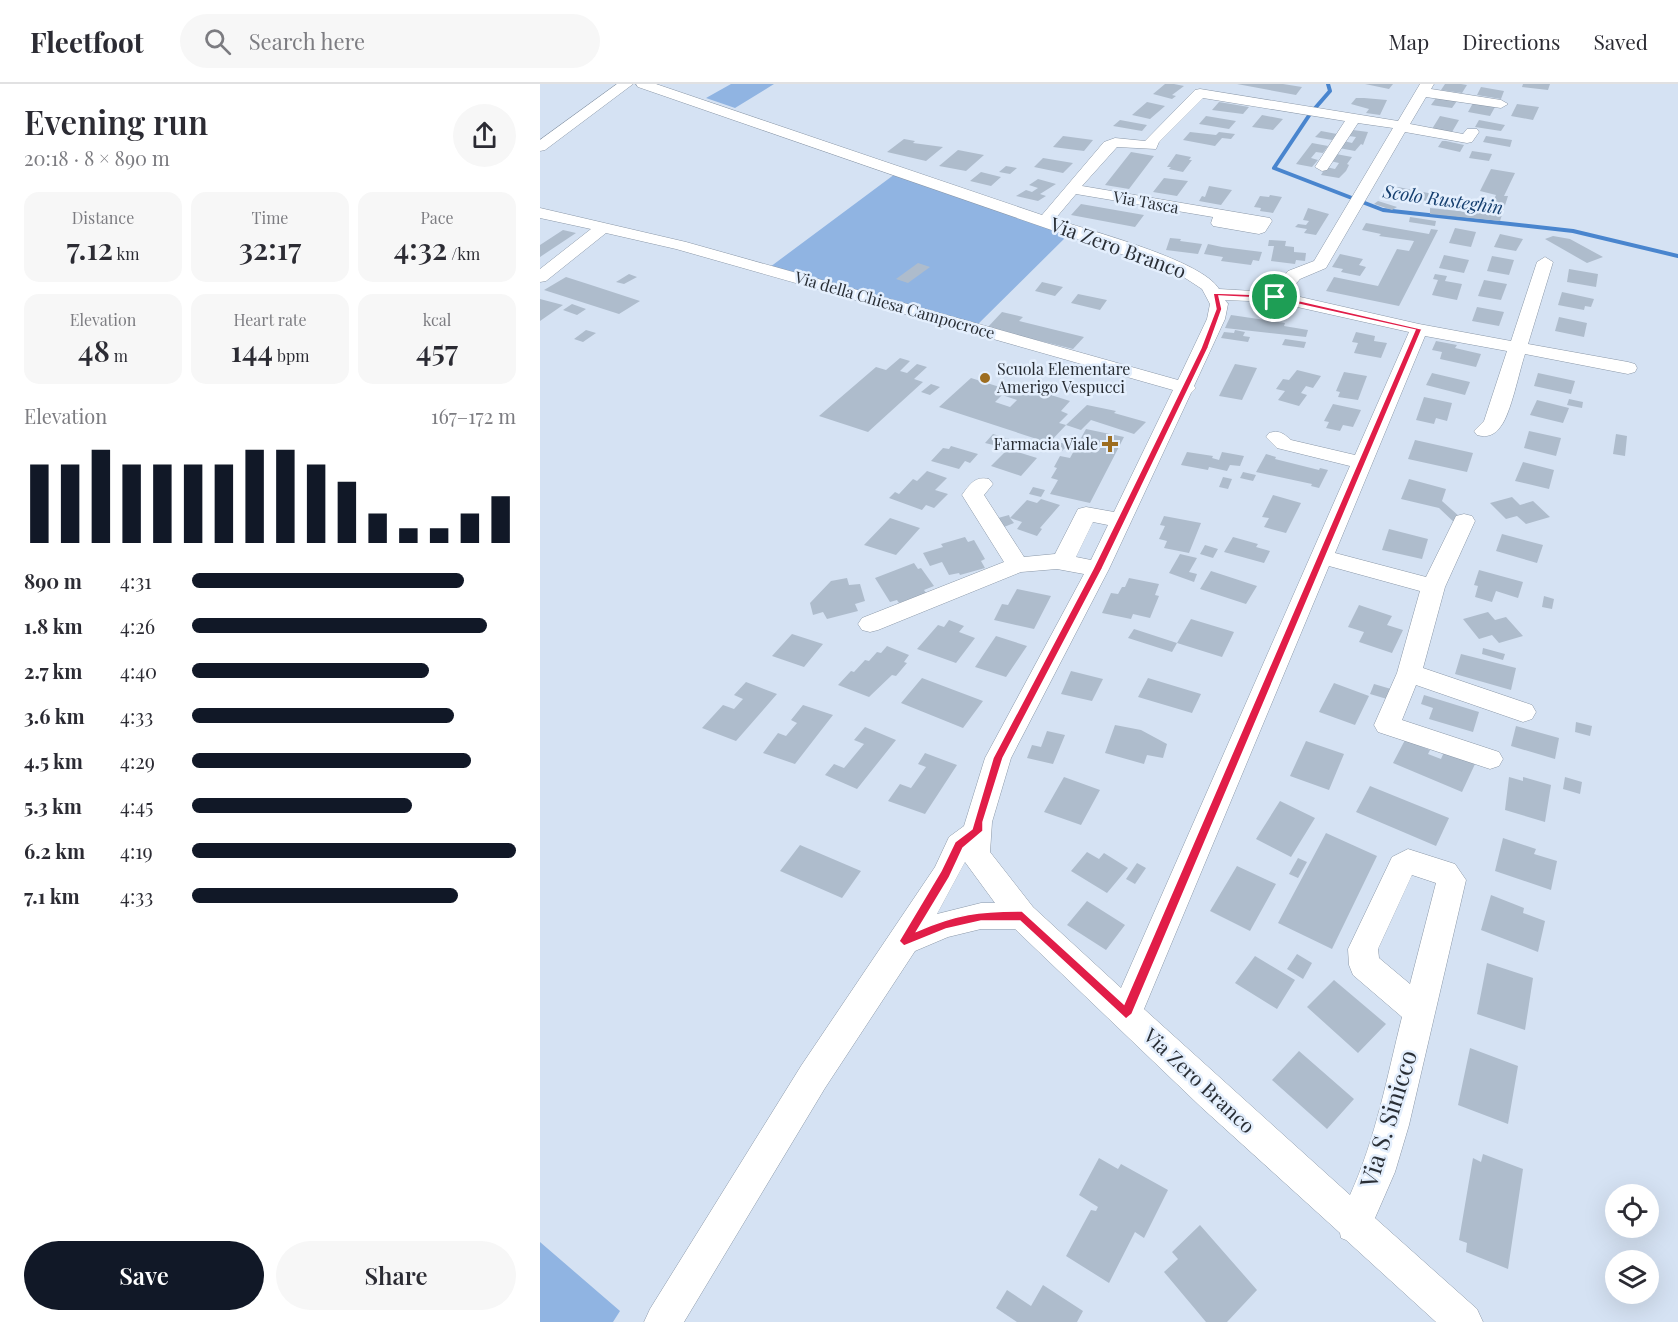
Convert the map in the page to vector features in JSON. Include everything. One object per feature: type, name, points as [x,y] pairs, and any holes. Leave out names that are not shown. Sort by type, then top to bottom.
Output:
[{"type":"street","points":[[540,147],[626,84]]},
{"type":"street","name":"Via Zero Branco","points":[[643,84],[1185,270],[1202,280],[1215,294],[1219,309],[1216,320],[1186,388],[1098,569],[998,758],[978,822],[976,855],[1022,916],[1354,1225],[1464,1322]]},
{"type":"street","points":[[1275,297],[1294,275],[1320,264],[1425,88],[1501,104]]},
{"type":"street","points":[[1045,221],[1109,145],[1115,142],[1148,147],[1205,89],[1298,109],[1467,139],[1472,132]]},
{"type":"street","points":[[1322,167],[1354,118]]},
{"type":"street","name":"Via Tasca","points":[[1072,189],[1221,215]]},
{"type":"street","name":"Via della Chiesa Campocroce","points":[[540,213],[680,245],[1186,388]]},
{"type":"street","points":[[540,277],[604,227]]},
{"type":"street","points":[[1484,431],[1493,424],[1545,262]]},
{"type":"street","points":[[1215,294],[1275,297],[1419,329],[1628,368]]},
{"type":"street","points":[[1126,1014],[1419,329]]},
{"type":"street","points":[[1276,437],[1284,444],[1362,463]]},
{"type":"street","points":[[982,484],[973,495],[1018,565]]},
{"type":"street","points":[[1062,562],[1086,514],[1121,520]]},
{"type":"street","points":[[1464,521],[1433,587],[1409,673],[1387,725],[1490,759]]},
{"type":"street","points":[[1322,557],[1433,587]]},
{"type":"street","points":[[870,624],[1018,565],[1062,562],[1098,569]]},
{"type":"street","points":[[1409,673],[1522,712]]},
{"type":"street","points":[[663,1322],[813,1077],[945,875],[959,845],[978,831]]},
{"type":"street","points":[[904,941],[945,924],[981,916],[1022,916]]},
{"type":"street","name":"Via S. Sinicco","points":[[1354,1225],[1378,1172],[1420,1012]]},
{"type":"shaded area","points":[[731,84],[774,84],[735,108],[706,98]]},
{"type":"shaded area","points":[[895,174],[1070,233],[972,330],[770,267]]},
{"type":"shaded area","points":[[540,1242],[620,1311],[613,1322],[540,1322]]},
{"type":"building","points":[[1165,84],[1184,86],[1172,95],[1176,96],[1172,99],[1153,94]]},
{"type":"building","points":[[1237,84],[1283,84],[1302,87],[1296,95]]},
{"type":"building","points":[[1365,84],[1393,84],[1389,89]]},
{"type":"building","points":[[1445,84],[1467,85],[1462,93],[1441,90]]},
{"type":"building","points":[[1523,84],[1550,84],[1548,90],[1522,87]]},
{"type":"building","points":[[1481,87],[1504,91],[1501,99],[1477,95]]},
{"type":"building","points":[[1356,98],[1387,100],[1380,115],[1366,113],[1369,109],[1351,104]]},
{"type":"building","points":[[1436,98],[1457,101],[1452,108],[1431,105]]},
{"type":"building","points":[[1147,102],[1165,106],[1150,119],[1132,115]]},
{"type":"building","points":[[1219,102],[1249,107],[1243,114],[1212,110]]},
{"type":"building","points":[[1473,103],[1495,107],[1490,116],[1468,112]]},
{"type":"building","points":[[1517,104],[1539,107],[1533,120],[1511,116]]},
{"type":"building","points":[[1262,115],[1283,119],[1273,130],[1252,127]]},
{"type":"building","points":[[1206,116],[1236,121],[1229,129],[1199,124]]},
{"type":"building","points":[[1440,116],[1459,120],[1452,132],[1432,129]]},
{"type":"building","points":[[1120,120],[1147,125],[1142,131],[1113,126]]},
{"type":"building","points":[[1479,120],[1505,125],[1501,131],[1475,127]]},
{"type":"building","points":[[1353,130],[1368,132],[1363,145],[1361,144],[1355,151],[1339,148],[1344,141],[1352,143],[1356,137],[1349,136]]},
{"type":"building","points":[[1321,131],[1337,134],[1332,140],[1315,137]]},
{"type":"building","points":[[1190,132],[1216,135],[1219,132],[1235,134],[1231,139],[1222,138],[1215,146],[1183,140]]},
{"type":"building","points":[[1063,136],[1093,140],[1084,151],[1053,147]]},
{"type":"building","points":[[1486,136],[1512,140],[1510,147],[1483,142]]},
{"type":"building","points":[[904,139],[915,141],[913,143],[943,147],[926,161],[887,152]]},
{"type":"building","points":[[1442,141],[1464,145],[1460,152],[1438,147]]},
{"type":"building","points":[[1312,143],[1328,146],[1323,153],[1316,152],[1311,158],[1318,160],[1312,167],[1296,164]]},
{"type":"building","points":[[958,150],[984,155],[966,171],[939,166]]},
{"type":"building","points":[[1472,151],[1492,154],[1489,161],[1469,158]]},
{"type":"building","points":[[1131,152],[1154,156],[1129,189],[1105,185]]},
{"type":"building","points":[[1176,154],[1191,157],[1189,160],[1192,160],[1183,172],[1167,167]]},
{"type":"building","points":[[1336,154],[1352,157],[1347,164],[1349,165],[1346,171],[1339,178],[1321,175],[1326,167],[1335,169],[1339,163],[1330,161]]},
{"type":"building","points":[[1043,158],[1073,163],[1063,173],[1034,167]]},
{"type":"building","points":[[1006,166],[1017,168],[1010,174],[999,172]]},
{"type":"building","points":[[1491,169],[1515,173],[1504,196],[1508,196],[1500,221],[1430,214],[1430,208],[1487,214],[1496,195],[1480,191]]},
{"type":"building","points":[[981,172],[1001,177],[991,186],[970,181]]},
{"type":"building","points":[[1164,178],[1188,181],[1177,196],[1153,192]]},
{"type":"building","points":[[1038,179],[1056,184],[1040,194],[1046,196],[1038,201],[1016,196],[1026,190],[1032,192],[1038,188],[1029,185]]},
{"type":"building","points":[[1209,186],[1232,190],[1221,205],[1199,201],[1202,196],[1205,197]]},
{"type":"building","points":[[1398,187],[1454,198],[1451,205],[1410,198],[1408,202],[1384,198],[1387,193],[1394,194]]},
{"type":"building","points":[[1270,195],[1282,197],[1273,213],[1260,211],[1261,208],[1254,207],[1260,196],[1269,197]]},
{"type":"building","points":[[1378,201],[1397,207],[1392,210],[1374,204]]},
{"type":"building","points":[[1081,204],[1144,215],[1135,227],[1071,215]]},
{"type":"building","points":[[1308,208],[1329,214],[1316,235],[1304,233],[1307,229],[1295,227],[1298,224],[1306,225],[1309,221],[1303,220]]},
{"type":"building","points":[[1410,217],[1436,221],[1435,226],[1409,222]]},
{"type":"building","points":[[1366,223],[1429,234],[1431,229],[1438,230],[1399,306],[1326,291],[1334,277],[1378,286],[1397,249],[1409,251],[1414,241],[1379,236],[1381,234],[1362,230]]},
{"type":"building","points":[[1455,228],[1476,232],[1471,247],[1449,243]]},
{"type":"building","points":[[563,230],[576,233],[540,257],[540,245]]},
{"type":"building","points":[[1500,234],[1523,239],[1516,251],[1494,247]]},
{"type":"building","points":[[1553,236],[1570,239],[1603,257],[1587,263],[1545,239]]},
{"type":"building","points":[[1170,238],[1202,244],[1198,254],[1166,250]]},
{"type":"building","points":[[1269,240],[1286,241],[1285,246],[1294,247],[1294,252],[1306,253],[1305,261],[1296,260],[1295,264],[1271,261],[1274,246],[1268,246]]},
{"type":"building","points":[[1208,244],[1262,252],[1259,261],[1253,260],[1251,265],[1221,261],[1223,257],[1204,254]]},
{"type":"building","points":[[1340,254],[1363,259],[1359,265],[1366,267],[1360,276],[1341,272],[1343,269],[1332,267]]},
{"type":"building","points":[[1444,255],[1469,260],[1464,273],[1439,268]]},
{"type":"building","points":[[1492,256],[1514,260],[1509,275],[1487,271]]},
{"type":"building","points":[[918,263],[930,267],[908,283],[896,279]]},
{"type":"building","points":[[1569,269],[1598,274],[1596,287],[1567,282]]},
{"type":"building","points":[[629,274],[637,277],[624,284],[616,282]]},
{"type":"building","points":[[1435,274],[1447,276],[1445,281],[1462,284],[1457,300],[1432,295],[1438,280],[1433,279]]},
{"type":"building","points":[[566,277],[640,301],[619,314],[544,290]]},
{"type":"building","points":[[1484,280],[1507,284],[1501,300],[1478,296]]},
{"type":"building","points":[[1042,282],[1063,287],[1055,296],[1035,291]]},
{"type":"building","points":[[1562,292],[1594,299],[1591,307],[1585,306],[1584,310],[1558,305]]},
{"type":"building","points":[[1078,294],[1107,300],[1100,310],[1071,303]]},
{"type":"building","points":[[540,299],[563,305],[540,321]]},
{"type":"building","points":[[572,304],[586,309],[577,315],[563,310]]},
{"type":"building","points":[[1477,307],[1504,312],[1499,326],[1472,321]]},
{"type":"building","points":[[1002,312],[1023,317],[1019,321],[1084,337],[1073,349],[987,328]]},
{"type":"building","points":[[1231,315],[1285,323],[1284,326],[1308,330],[1306,337],[1225,328]]},
{"type":"building","points":[[1559,317],[1587,323],[1584,337],[1555,331]]},
{"type":"building","points":[[586,330],[596,333],[583,342],[574,339]]},
{"type":"building","points":[[1235,330],[1245,332],[1243,336],[1250,337],[1248,342],[1221,338],[1224,332],[1234,333]]},
{"type":"building","points":[[1356,332],[1375,336],[1374,341],[1387,343],[1381,358],[1354,353],[1358,343],[1352,342]]},
{"type":"building","points":[[1285,339],[1306,342],[1304,348],[1282,345]]},
{"type":"building","points":[[1436,341],[1457,345],[1455,348],[1481,354],[1476,367],[1440,359],[1442,352],[1432,350]]},
{"type":"building","points":[[900,358],[910,361],[900,371],[907,373],[917,364],[927,367],[914,379],[923,382],[868,432],[819,416],[876,367],[886,370]]},
{"type":"building","points":[[1235,364],[1257,368],[1242,400],[1219,396]]},
{"type":"building","points":[[1297,370],[1321,376],[1313,388],[1306,386],[1301,393],[1307,395],[1299,406],[1278,400],[1285,391],[1276,389],[1283,379],[1289,380]]},
{"type":"building","points":[[1344,372],[1367,376],[1358,400],[1338,397],[1340,392],[1336,391]]},
{"type":"building","points":[[1432,373],[1470,382],[1465,395],[1426,385]]},
{"type":"building","points":[[1538,373],[1575,381],[1571,394],[1534,386]]},
{"type":"building","points":[[971,378],[1006,389],[1013,383],[1070,401],[1061,411],[1068,414],[1059,423],[1066,425],[1049,443],[939,407]],"holes":[[[1002,395],[1017,400],[1010,407],[995,402]]]},
{"type":"building","points":[[931,384],[940,387],[930,395],[921,392]]},
{"type":"building","points":[[1424,397],[1452,403],[1447,421],[1436,418],[1434,424],[1416,420]]},
{"type":"building","points":[[1569,399],[1583,402],[1582,408],[1567,405]]},
{"type":"building","points":[[1537,400],[1569,408],[1563,423],[1530,415]]},
{"type":"building","points":[[1333,404],[1361,410],[1353,427],[1343,425],[1340,431],[1326,428],[1329,422],[1324,421]]},
{"type":"building","points":[[1087,405],[1116,411],[1114,413],[1146,422],[1134,434],[1091,420],[1081,430],[1066,425]]},
{"type":"building","points":[[1086,429],[1124,437],[1090,503],[1050,494],[1058,480],[1051,478],[1060,456],[1070,458]]},
{"type":"building","points":[[1529,431],[1561,438],[1556,456],[1524,448]]},
{"type":"building","points":[[993,434],[1028,445],[1023,452],[985,443]]},
{"type":"building","points":[[1616,434],[1627,436],[1625,456],[1613,454]]},
{"type":"building","points":[[1415,440],[1473,453],[1467,472],[1408,459]]},
{"type":"building","points":[[1058,442],[1068,445],[1062,451],[1052,448]]},
{"type":"building","points":[[951,446],[978,454],[970,463],[965,461],[959,469],[931,461],[943,448],[949,449]]},
{"type":"building","points":[[1008,449],[1037,458],[1021,476],[991,466]]},
{"type":"building","points":[[1187,452],[1213,456],[1212,458],[1219,460],[1222,452],[1244,456],[1240,466],[1230,465],[1227,471],[1209,467],[1208,470],[1181,465]]},
{"type":"building","points":[[1266,454],[1276,457],[1275,459],[1319,470],[1320,468],[1328,470],[1319,488],[1311,486],[1312,484],[1256,472]]},
{"type":"building","points":[[1523,462],[1554,470],[1549,489],[1515,481]]},
{"type":"building","points":[[927,471],[947,478],[935,490],[948,494],[934,508],[926,505],[922,510],[889,498],[895,492],[899,494],[913,479],[917,481]]},
{"type":"building","points":[[1243,472],[1256,475],[1253,481],[1240,478]]},
{"type":"building","points":[[1223,477],[1232,479],[1228,489],[1219,487]]},
{"type":"building","points":[[1409,479],[1446,489],[1442,501],[1460,517],[1457,525],[1439,508],[1401,499]]},
{"type":"building","points":[[1033,487],[1045,490],[1041,497],[1029,494]]},
{"type":"building","points":[[1273,495],[1301,503],[1286,533],[1264,527],[1269,518],[1262,517]]},
{"type":"building","points":[[1512,497],[1520,505],[1533,501],[1550,517],[1526,524],[1517,516],[1506,519],[1490,503]]},
{"type":"building","points":[[1041,499],[1060,505],[1040,528],[1042,529],[1037,536],[1017,529],[1022,522],[1010,518],[1027,500],[1037,503]]},
{"type":"building","points":[[1009,515],[1014,523],[1004,527],[998,518]]},
{"type":"building","points":[[1164,516],[1201,523],[1189,553],[1164,548],[1167,541],[1159,539],[1165,526],[1160,525]]},
{"type":"building","points":[[890,518],[920,528],[896,555],[864,545]]},
{"type":"building","points":[[1389,529],[1428,539],[1422,559],[1382,550]]},
{"type":"building","points":[[1502,534],[1543,545],[1537,563],[1496,551]]},
{"type":"building","points":[[965,537],[968,542],[974,540],[985,559],[981,561],[985,568],[960,575],[959,573],[949,575],[942,562],[930,566],[923,553],[943,547],[941,544]]},
{"type":"building","points":[[1233,537],[1258,544],[1256,547],[1270,551],[1264,563],[1224,552]]},
{"type":"building","points":[[1205,545],[1218,549],[1213,558],[1200,554]]},
{"type":"building","points":[[1180,554],[1197,558],[1189,572],[1197,574],[1194,582],[1169,573]]},
{"type":"building","points":[[914,563],[918,569],[921,568],[934,586],[924,590],[926,593],[899,603],[897,600],[890,602],[875,578]]},
{"type":"building","points":[[1479,570],[1523,582],[1518,598],[1496,591],[1492,602],[1475,597],[1478,586],[1474,585]]},
{"type":"building","points":[[1211,571],[1257,586],[1246,604],[1200,589]]},
{"type":"building","points":[[847,578],[849,585],[860,584],[865,601],[855,604],[858,611],[827,619],[823,612],[813,615],[810,603],[831,581]]},
{"type":"building","points":[[1129,578],[1159,584],[1155,595],[1159,596],[1150,618],[1133,614],[1131,619],[1102,613],[1111,593],[1118,594],[1122,587],[1125,587]]},
{"type":"building","points":[[1017,589],[1051,596],[1034,629],[994,620],[1002,604],[1008,605]]},
{"type":"building","points":[[1544,596],[1554,599],[1552,609],[1542,607]]},
{"type":"building","points":[[1359,605],[1392,616],[1387,625],[1403,630],[1392,653],[1359,642],[1364,632],[1348,627]]},
{"type":"building","points":[[1488,612],[1495,620],[1506,617],[1523,636],[1499,643],[1492,635],[1479,639],[1463,619]]},
{"type":"building","points":[[1191,619],[1234,632],[1222,657],[1177,643]]},
{"type":"building","points":[[949,620],[964,626],[959,632],[975,638],[956,663],[917,649],[938,625],[944,627]]},
{"type":"building","points":[[1134,629],[1177,643],[1172,652],[1128,638]]},
{"type":"building","points":[[792,634],[823,644],[804,667],[772,656]]},
{"type":"building","points":[[996,636],[1027,646],[1006,677],[975,667]]},
{"type":"building","points":[[887,646],[909,655],[904,662],[907,663],[896,676],[892,675],[869,697],[838,685],[851,671],[854,672],[865,660],[869,661]]},
{"type":"building","points":[[1483,648],[1505,654],[1503,660],[1482,654]]},
{"type":"building","points":[[1461,654],[1516,668],[1511,690],[1455,674]]},
{"type":"building","points":[[1071,671],[1103,679],[1092,701],[1061,694]]},
{"type":"building","points":[[922,678],[983,701],[963,728],[901,703]]},
{"type":"building","points":[[1148,678],[1201,694],[1192,713],[1138,697]]},
{"type":"building","points":[[746,682],[777,694],[736,741],[702,728],[723,705],[734,709],[743,699],[734,695]]},
{"type":"building","points":[[1334,683],[1369,696],[1355,725],[1319,712]]},
{"type":"building","points":[[1374,684],[1391,689],[1387,699],[1370,694]]},
{"type":"building","points":[[1424,695],[1479,712],[1473,732],[1429,719],[1433,708],[1421,704]]},
{"type":"building","points":[[803,705],[833,715],[795,764],[763,753],[778,733],[786,736],[797,723],[791,720]]},
{"type":"building","points":[[1576,722],[1592,726],[1590,736],[1575,732]]},
{"type":"building","points":[[1115,725],[1141,730],[1167,744],[1163,758],[1147,755],[1144,764],[1105,753]]},
{"type":"building","points":[[1516,726],[1559,738],[1555,759],[1511,746]]},
{"type":"building","points":[[865,727],[896,740],[857,789],[825,775],[834,764],[844,768],[864,744],[854,740]]},
{"type":"building","points":[[1047,731],[1065,735],[1053,764],[1027,758],[1032,745],[1041,747]]},
{"type":"building","points":[[1405,740],[1430,750],[1428,754],[1441,759],[1444,752],[1475,764],[1462,792],[1393,763]]},
{"type":"building","points":[[1306,741],[1344,754],[1329,790],[1290,776]]},
{"type":"building","points":[[925,753],[957,765],[925,814],[888,801],[900,784],[911,788],[926,767],[918,764]]},
{"type":"building","points":[[1064,777],[1100,790],[1081,825],[1044,812]]},
{"type":"building","points":[[1509,777],[1523,781],[1523,777],[1551,785],[1545,822],[1505,810]]},
{"type":"building","points":[[1565,777],[1582,782],[1580,794],[1563,789]]},
{"type":"building","points":[[1370,786],[1449,818],[1436,846],[1356,812]]},
{"type":"building","points":[[1280,801],[1315,818],[1291,857],[1256,839]]},
{"type":"building","points":[[1326,833],[1377,856],[1332,949],[1278,923]]},
{"type":"building","points":[[1503,838],[1536,849],[1534,854],[1557,861],[1551,890],[1495,871]]},
{"type":"building","points":[[800,845],[861,871],[842,898],[780,871]]},
{"type":"building","points":[[1087,852],[1099,859],[1104,853],[1128,868],[1107,893],[1071,871]]},
{"type":"building","points":[[1298,858],[1307,862],[1298,878],[1289,874]]},
{"type":"building","points":[[1137,863],[1146,868],[1135,884],[1126,879]]},
{"type":"building","points":[[1237,866],[1276,884],[1250,931],[1210,911]]},
{"type":"building","points":[[1491,895],[1524,908],[1523,913],[1545,921],[1538,952],[1481,930]]},
{"type":"building","points":[[1087,901],[1125,925],[1106,950],[1067,925]]},
{"type":"building","points":[[1297,954],[1312,963],[1303,979],[1287,969]]},
{"type":"building","points":[[1255,956],[1295,980],[1277,1009],[1235,983]]},
{"type":"building","points":[[1487,963],[1533,978],[1525,1030],[1477,1014]]},
{"type":"building","points":[[1334,980],[1386,1024],[1358,1053],[1307,1007]]},
{"type":"building","points":[[1470,1048],[1518,1066],[1508,1124],[1458,1105]]},
{"type":"building","points":[[1299,1051],[1354,1099],[1327,1129],[1272,1080]]},
{"type":"building","points":[[1483,1154],[1523,1169],[1508,1269],[1466,1252],[1467,1243],[1459,1240],[1473,1158],[1481,1162]]},
{"type":"building","points":[[1099,1158],[1118,1169],[1121,1164],[1168,1190],[1144,1238],[1135,1232],[1109,1283],[1066,1256],[1091,1210],[1096,1211],[1098,1207],[1079,1195]]},
{"type":"building","points":[[1200,1225],[1257,1290],[1227,1322],[1206,1322],[1164,1272],[1178,1259],[1172,1252]]},
{"type":"building","points":[[1043,1285],[1083,1311],[1077,1322],[1017,1322],[996,1308],[1007,1290],[1031,1306]]},
{"type":"waterway","name":"Scolo Rusteghin","points":[[1328,84],[1330,91],[1310,114],[1274,168],[1383,210],[1573,231],[1678,256]]},
{"type":"place","name":"Scuola Elementare Amerigo Vespucci","points":[[985,378]]},
{"type":"place","name":"Farmacia Viale","points":[[1110,444]]},
{"type":"route","points":[[1215,294],[1275,297],[1419,329],[1126,1014],[1022,916],[981,916],[945,924],[904,941],[945,875],[959,845],[978,831],[978,822],[998,758],[1098,569],[1205,348],[1219,309],[1215,294]]}]
